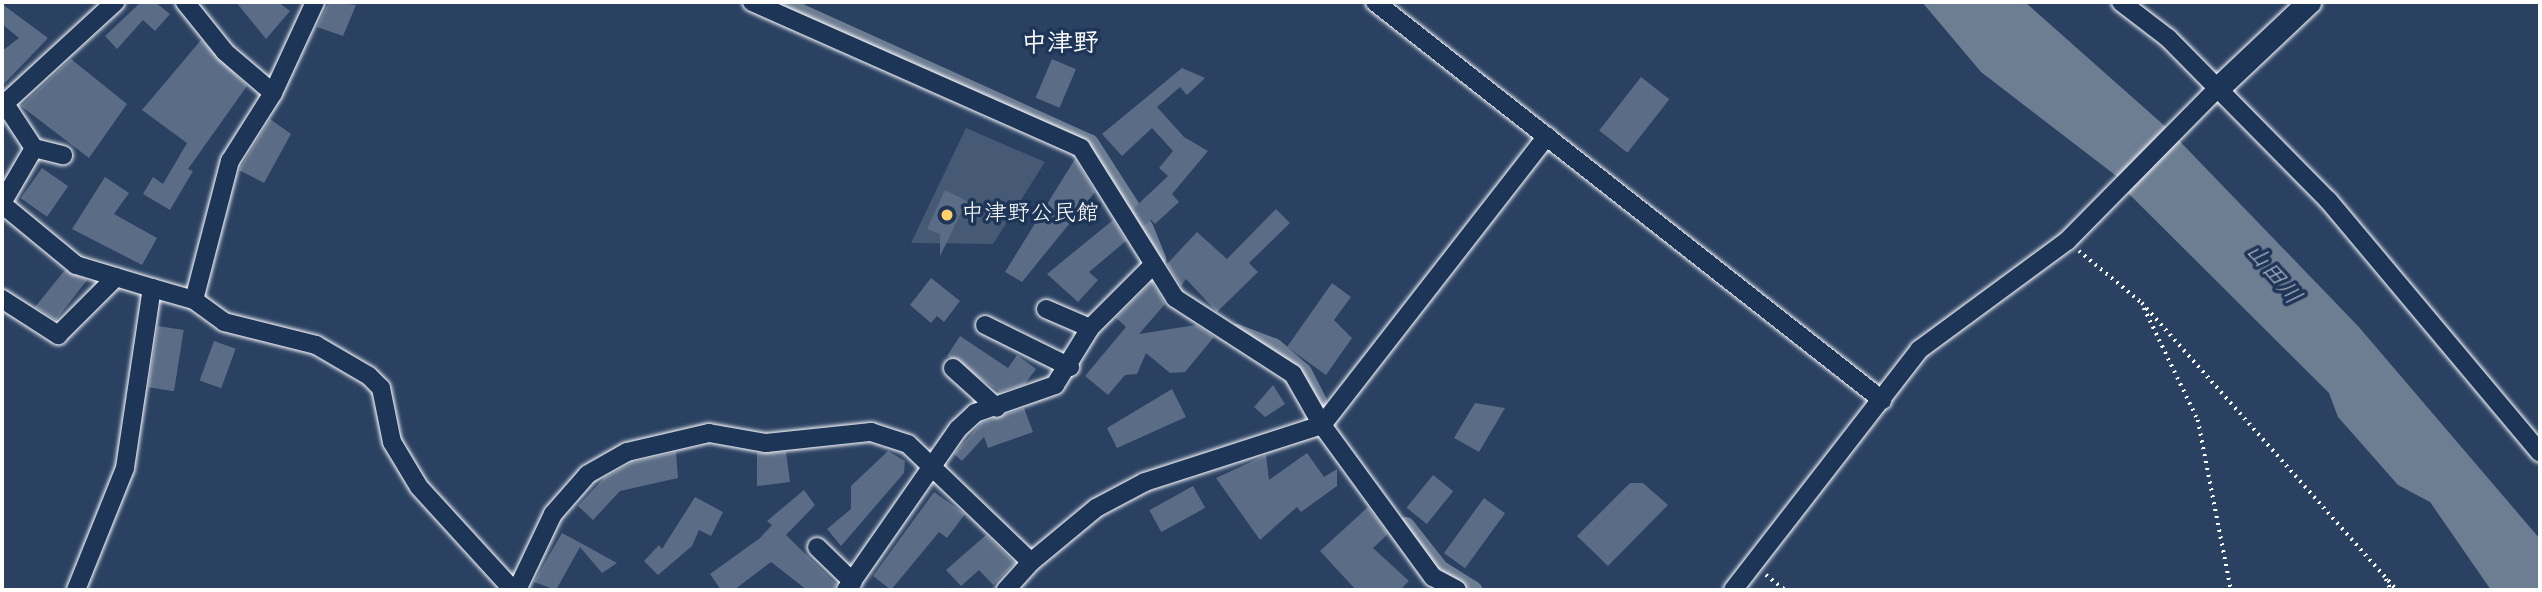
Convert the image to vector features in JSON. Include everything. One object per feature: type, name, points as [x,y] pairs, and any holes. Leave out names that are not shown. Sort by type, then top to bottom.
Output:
[{"type":"street","points":[[63,155],[33,148],[4,105],[114,2]]},
{"type":"street","points":[[185,2],[225,52],[273,93]]},
{"type":"street","points":[[194,300],[230,161],[273,93],[315,2]]},
{"type":"street","points":[[752,2],[1081,148],[1152,266],[1187,310],[1281,362],[1322,425],[1433,577],[1457,590]]},
{"type":"street","points":[[1375,2],[1882,400]]},
{"type":"street","points":[[2121,2],[2212,94],[2328,200],[2540,453]]},
{"type":"street","points":[[1733,590],[1919,349],[2067,241],[2212,94],[2309,2]]},
{"type":"street","points":[[1006,590],[1031,562],[1096,508],[1145,482],[1322,425],[1548,136]]},
{"type":"street","points":[[33,148],[2,204],[76,265],[194,300],[224,322],[316,345],[369,376],[381,388],[392,442],[419,487],[515,590],[554,514],[588,474],[668,438],[709,433],[766,443],[871,432],[908,444],[1031,562]]},
{"type":"street","points":[[817,547],[849,586],[932,467],[975,413],[1046,392],[1070,367],[1090,328],[1152,266]]},
{"type":"street","points":[[2,299],[58,335],[116,277]]},
{"type":"street","points":[[76,590],[125,468],[152,288]]},
{"type":"street","points":[[1046,309],[1090,328]]},
{"type":"street","points":[[985,325],[1070,367]]},
{"type":"street","points":[[953,368],[998,408]]},
{"type":"path","points":[[2067,241],[2142,303],[2397,590]]},
{"type":"path","points":[[2142,303],[2198,420],[2231,590]]},
{"type":"path","points":[[1754,565],[1786,590]]},
{"type":"path","points":[[2384,574],[2391,590]]},
{"type":"shaded area","points":[[966,128],[1045,162],[993,244],[911,243]]},
{"type":"water","name":"山田川","points":[[1922,2],[2025,2],[2167,128],[2358,326],[2540,539],[2540,590],[2491,590],[2430,502],[2398,485],[2338,417],[2329,393],[2127,192],[2132,188],[1981,72]]},
{"type":"building","points":[[141,2],[155,2],[170,14],[155,31],[143,20],[117,49],[105,36]]},
{"type":"building","points":[[236,2],[278,2],[290,11],[266,39]]},
{"type":"building","points":[[329,2],[356,5],[343,36],[317,27]]},
{"type":"building","points":[[2,4],[48,38],[2,86],[2,51],[19,38],[2,24]]},
{"type":"building","points":[[201,40],[247,86],[188,169],[193,171],[170,210],[143,194],[153,177],[163,184],[187,143],[142,110]]},
{"type":"building","points":[[71,59],[127,104],[89,158],[21,106]]},
{"type":"building","points":[[1052,59],[1076,69],[1060,108],[1036,98]]},
{"type":"building","points":[[1182,68],[1205,78],[1187,95],[1180,87],[1157,107],[1184,137],[1208,151],[1172,194],[1179,202],[1155,224],[1151,220],[1143,226],[1133,209],[1168,176],[1159,168],[1173,151],[1152,128],[1122,156],[1102,134]]},
{"type":"building","points":[[1641,77],[1669,99],[1628,153],[1599,131]]},
{"type":"building","points":[[270,119],[291,134],[264,183],[239,170]]},
{"type":"building","points":[[1075,159],[1095,192],[1022,282],[1005,272]]},
{"type":"building","points":[[42,168],[68,186],[47,217],[21,198]]},
{"type":"building","points":[[105,177],[129,193],[114,214],[157,238],[142,265],[72,229]]},
{"type":"building","name":"中津野公民館","points":[[945,190],[967,201],[940,256],[940,234],[927,229]]},
{"type":"building","points":[[1276,209],[1290,223],[1249,263],[1258,272],[1217,312],[1186,279],[1181,286],[1167,264],[1197,232],[1227,259]]},
{"type":"building","points":[[1113,220],[1126,241],[1089,272],[1098,280],[1078,302],[1047,274]]},
{"type":"building","points":[[65,270],[87,280],[56,320],[35,307]]},
{"type":"building","points":[[931,278],[960,301],[944,322],[937,316],[931,323],[910,305]]},
{"type":"building","points":[[1152,282],[1165,304],[1139,334],[1196,325],[1214,337],[1185,372],[1170,373],[1146,353],[1137,374],[1125,375],[1108,395],[1085,376],[1126,327],[1116,318]]},
{"type":"building","points":[[1332,283],[1351,297],[1334,320],[1352,338],[1326,375],[1287,347]]},
{"type":"building","points":[[158,326],[184,330],[174,391],[148,387]]},
{"type":"building","points":[[960,336],[1008,368],[1017,355],[1036,369],[1025,384],[1000,392],[947,356]]},
{"type":"building","points":[[214,341],[236,349],[221,388],[200,380]]},
{"type":"building","points":[[1273,385],[1285,404],[1265,417],[1254,407]]},
{"type":"building","points":[[1172,389],[1186,417],[1117,448],[1107,428]]},
{"type":"building","points":[[1475,403],[1505,408],[1479,452],[1454,438]]},
{"type":"building","points":[[1024,408],[1033,432],[988,448],[984,437],[962,461],[954,454],[981,423]]},
{"type":"building","points":[[888,451],[905,461],[904,473],[841,546],[827,529],[851,509],[851,486]]},
{"type":"building","points":[[676,452],[678,478],[620,491],[593,520],[578,506],[604,478],[631,463]]},
{"type":"building","points":[[786,452],[790,482],[757,486],[757,453]]},
{"type":"building","points":[[1307,453],[1324,477],[1337,469],[1337,486],[1301,512],[1297,507],[1260,540],[1216,478],[1266,455],[1269,480]]},
{"type":"building","points":[[1433,475],[1453,491],[1427,524],[1407,508]]},
{"type":"building","points":[[1630,483],[1643,483],[1668,505],[1608,566],[1577,536]]},
{"type":"building","points":[[1193,486],[1205,508],[1161,532],[1149,510]]},
{"type":"building","points":[[804,490],[815,505],[786,535],[836,584],[835,590],[807,590],[771,562],[734,590],[721,590],[710,574],[760,538],[772,525],[767,521]]},
{"type":"building","points":[[934,492],[965,514],[947,538],[939,532],[891,590],[873,576]]},
{"type":"building","points":[[695,497],[723,512],[711,536],[699,530],[692,546],[658,575],[644,561],[659,545],[662,549]]},
{"type":"building","points":[[1484,498],[1505,513],[1465,568],[1444,553]]},
{"type":"building","points":[[1368,507],[1388,534],[1373,548],[1409,581],[1400,590],[1356,590],[1320,551]]},
{"type":"building","points":[[562,533],[617,563],[602,573],[580,547],[556,590],[534,582]]},
{"type":"building","points":[[986,535],[1015,563],[993,585],[979,570],[961,586],[946,570]]},
{"type":"waterway","points":[[776,2],[1089,143],[1144,229],[1156,259]]},
{"type":"waterway","points":[[1236,333],[1273,347],[1302,372],[1317,401]]},
{"type":"waterway","points":[[1405,526],[1439,569],[1473,590]]},
{"type":"place","name":"中津野公民館","points":[[947,215]]},
{"type":"district","name":"中津野","points":[[1060,46]]}]
